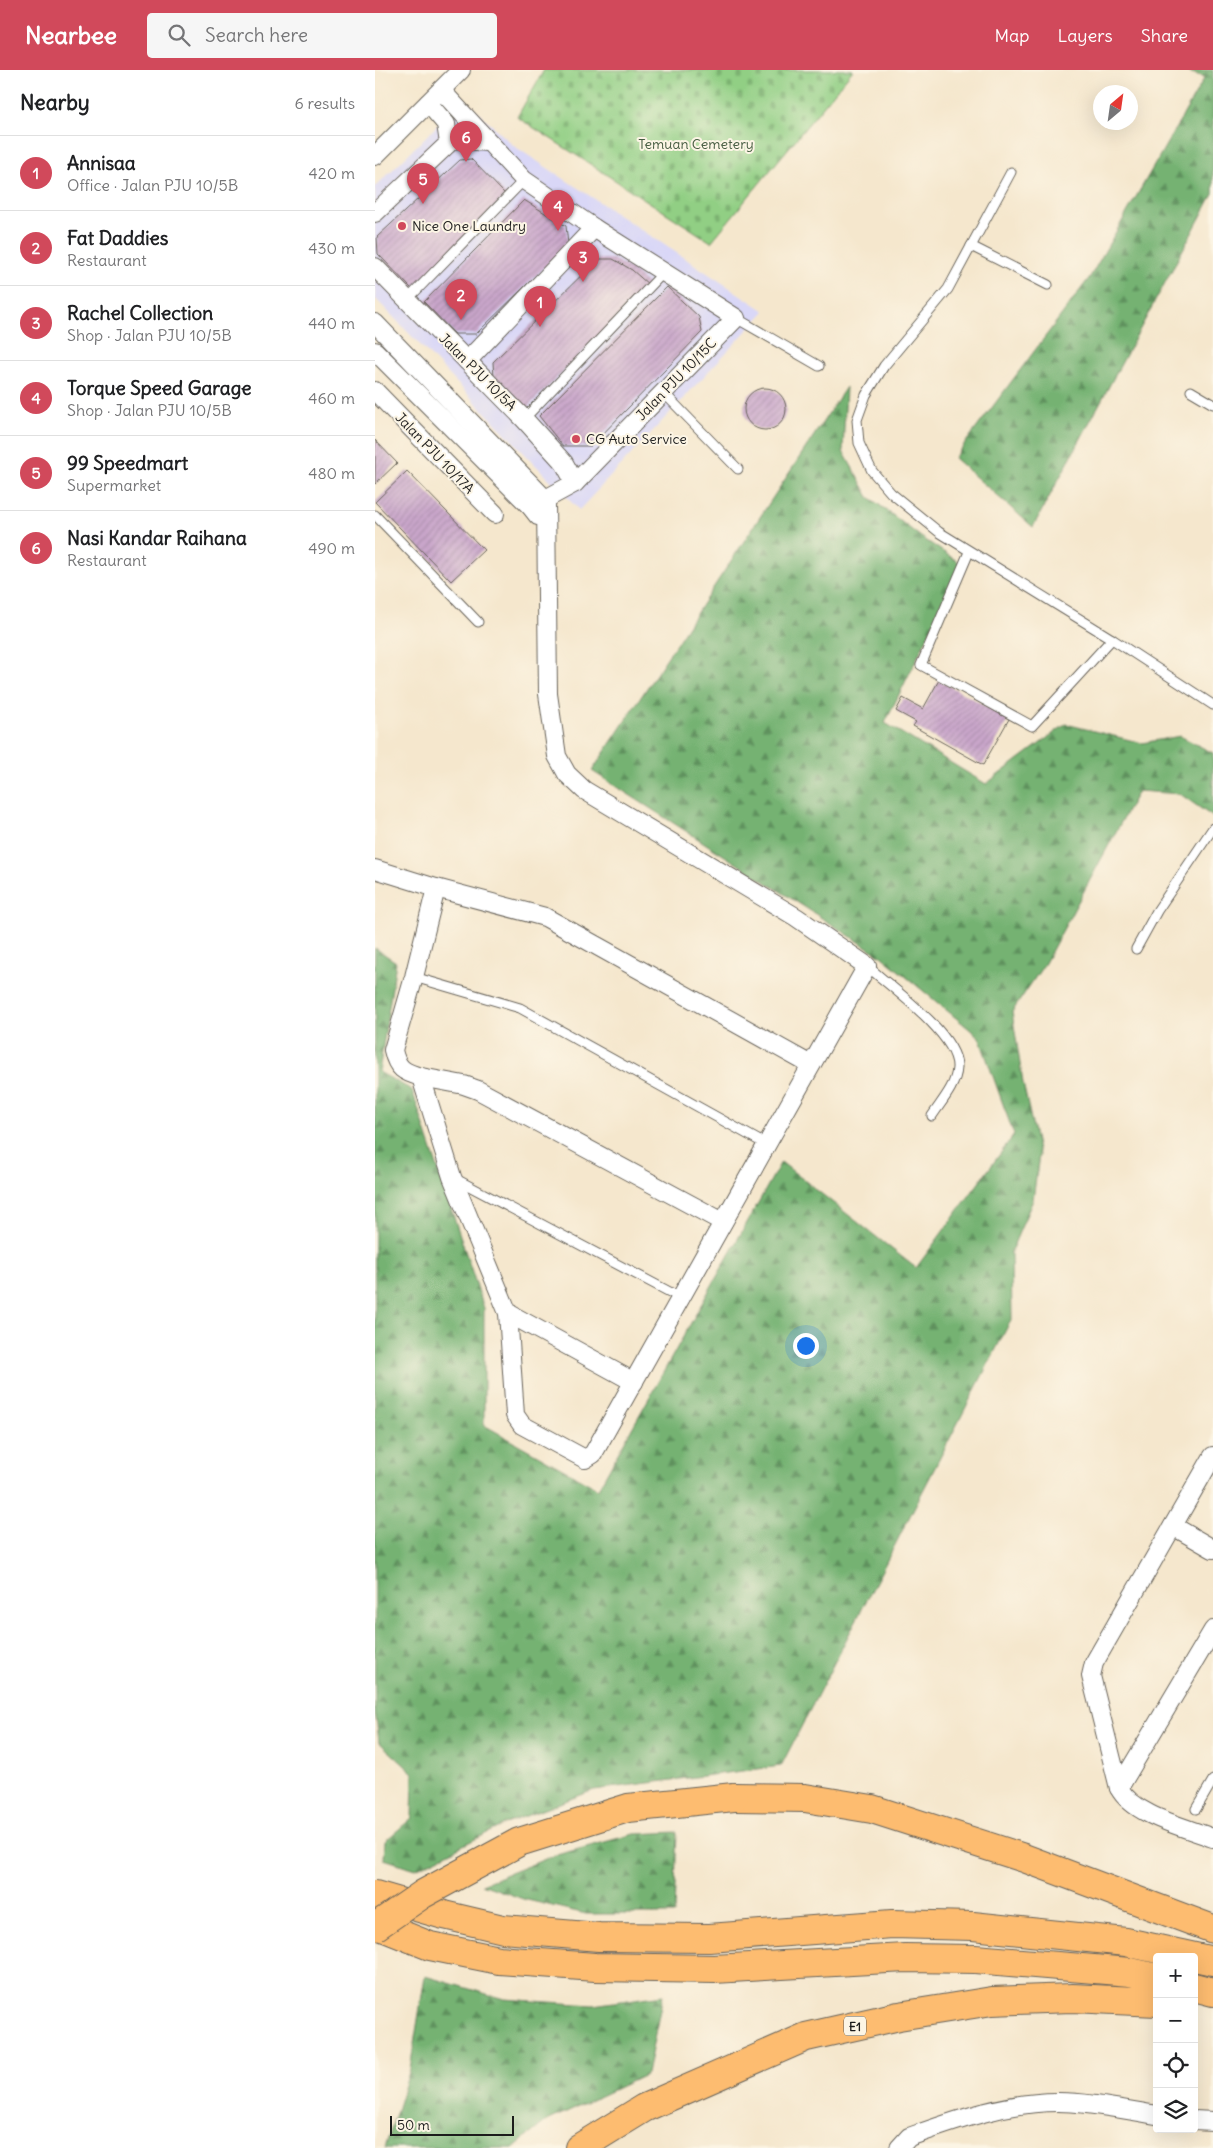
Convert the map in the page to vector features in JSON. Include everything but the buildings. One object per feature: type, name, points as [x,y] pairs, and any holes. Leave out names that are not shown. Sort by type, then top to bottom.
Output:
[{"type":"highway","points":[[375,1926],[423,1894],[519,1842],[628,1808],[734,1797],[805,1798],[872,1809],[1024,1858],[1213,1929]]},
{"type":"highway","points":[[375,1895],[443,1915],[503,1929],[589,1936],[709,1938],[892,1924],[973,1926],[1126,1942],[1213,1961]]},
{"type":"highway","points":[[375,1926],[430,1946],[499,1960],[595,1967],[715,1969],[905,1958],[975,1959],[1129,1972],[1153,1977]]},
{"type":"highway","points":[[1198,1988],[1213,1992]]},
{"type":"highway","name":"E1","points":[[579,2148],[644,2108],[806,2037],[899,2016],[992,2001],[1072,1998],[1153,2002]]},
{"type":"highway","points":[[1198,2007],[1213,2009]]},
{"type":"street","points":[[375,156],[461,70]]},
{"type":"street","points":[[441,90],[524,180],[594,228],[736,318]]},
{"type":"street","points":[[375,213],[449,142],[446,124],[428,103]]},
{"type":"street","points":[[467,361],[594,228]]},
{"type":"street","name":"Jalan PJU 10/5A","points":[[375,267],[524,419],[564,463],[575,483]]},
{"type":"street","name":"Jalan PJU 10/15C","points":[[539,504],[575,483],[736,318]]},
{"type":"street","points":[[375,323],[539,504],[545,526],[548,694],[557,756],[567,774],[584,790],[796,917],[867,966],[593,1454],[585,1459],[522,1425],[517,1420],[515,1415],[508,1313],[452,1177],[421,1077]]},
{"type":"street","points":[[375,350],[539,504]]},
{"type":"street","name":"Jalan PJU 10/17A","points":[[375,391],[495,514]]},
{"type":"street","points":[[375,868],[436,888],[545,917],[811,1065]]},
{"type":"street","points":[[436,888],[414,977],[393,1050],[396,1062],[406,1073],[464,1084],[478,1090],[723,1222]]},
{"type":"street","points":[[508,1313],[634,1382]]},
{"type":"street","points":[[1212,1461],[1091,1669],[1091,1676],[1119,1788],[1127,1800],[1136,1807],[1213,1838]]},
{"type":"street","points":[[1173,1526],[1213,1549]]},
{"type":"street","points":[[1119,1788],[1213,1630]]},
{"type":"street","points":[[899,2148],[909,2137],[995,2109],[1017,2105],[1059,2102],[1153,2114]]},
{"type":"street","points":[[1198,2120],[1213,2121]]},
{"type":"lane","points":[[449,142],[494,148]]},
{"type":"lane","points":[[1011,172],[948,289],[883,366],[866,396],[857,420],[859,444],[872,471],[891,493],[939,532],[1113,640],[1213,705]]},
{"type":"lane","points":[[407,300],[524,180]]},
{"type":"lane","points":[[971,246],[1048,285]]},
{"type":"lane","points":[[524,419],[664,272]]},
{"type":"lane","points":[[736,318],[819,366]]},
{"type":"lane","points":[[1191,391],[1213,404]]},
{"type":"lane","points":[[663,392],[738,470]]},
{"type":"lane","points":[[375,515],[478,622]]},
{"type":"lane","points":[[969,552],[921,665],[1033,726],[1113,640]]},
{"type":"lane","points":[[1136,950],[1157,911],[1213,828]]},
{"type":"lane","points":[[867,966],[914,1005],[944,1037],[955,1056],[957,1068],[954,1083],[932,1116]]},
{"type":"lane","points":[[414,977],[520,1008],[767,1145]]},
{"type":"lane","points":[[452,1177],[681,1298]]},
{"type":"lane","points":[[1196,1810],[1213,1780]]},
{"type":"shaded area","points":[[464,99],[514,146],[765,311],[579,510],[375,298],[375,187]]},
{"type":"green space","name":"Temuan Cemetery","points":[[544,70],[853,70],[711,242],[517,117]]},
{"type":"green space","points":[[1181,70],[1213,70],[1213,194],[1033,527],[954,458],[1090,277],[1205,77]]},
{"type":"green space","points":[[846,387],[843,451],[869,497],[921,537],[963,565],[885,723],[986,784],[1066,724],[1142,743],[1180,736],[1213,753],[1213,817],[1180,794],[1138,791],[1045,963],[1012,1012],[1023,1083],[1039,1155],[1033,1200],[1011,1251],[1012,1318],[781,1766],[594,1790],[505,1824],[416,1869],[384,1859],[385,1841],[412,1818],[413,1773],[379,1742],[375,1709],[375,948],[396,962],[379,1072],[412,1090],[484,1308],[484,1425],[598,1489],[781,1162],[916,1268],[1014,1135],[979,1037],[881,956],[592,771]]},
{"type":"green space","points":[[677,1832],[674,1914],[586,1914],[523,1899],[482,1884],[553,1856],[634,1834]]},
{"type":"green space","points":[[425,1976],[504,1999],[593,2005],[663,1995],[647,2074],[545,2122],[513,2148],[385,2148],[410,2069]]},
{"type":"place","name":"Nasi Kandar Raihana","points":[[466,162]]},
{"type":"place","name":"99 Speedmart","points":[[423,204]]},
{"type":"place","name":"Nice One Laundry","points":[[402,226]]},
{"type":"place","name":"Torque Speed Garage","points":[[558,231]]},
{"type":"place","name":"Rachel Collection","points":[[583,282]]},
{"type":"place","name":"Fat Daddies","points":[[461,320]]},
{"type":"place","name":"Annisaa","points":[[540,327]]},
{"type":"place","name":"CG Auto Service","points":[[576,439]]}]
